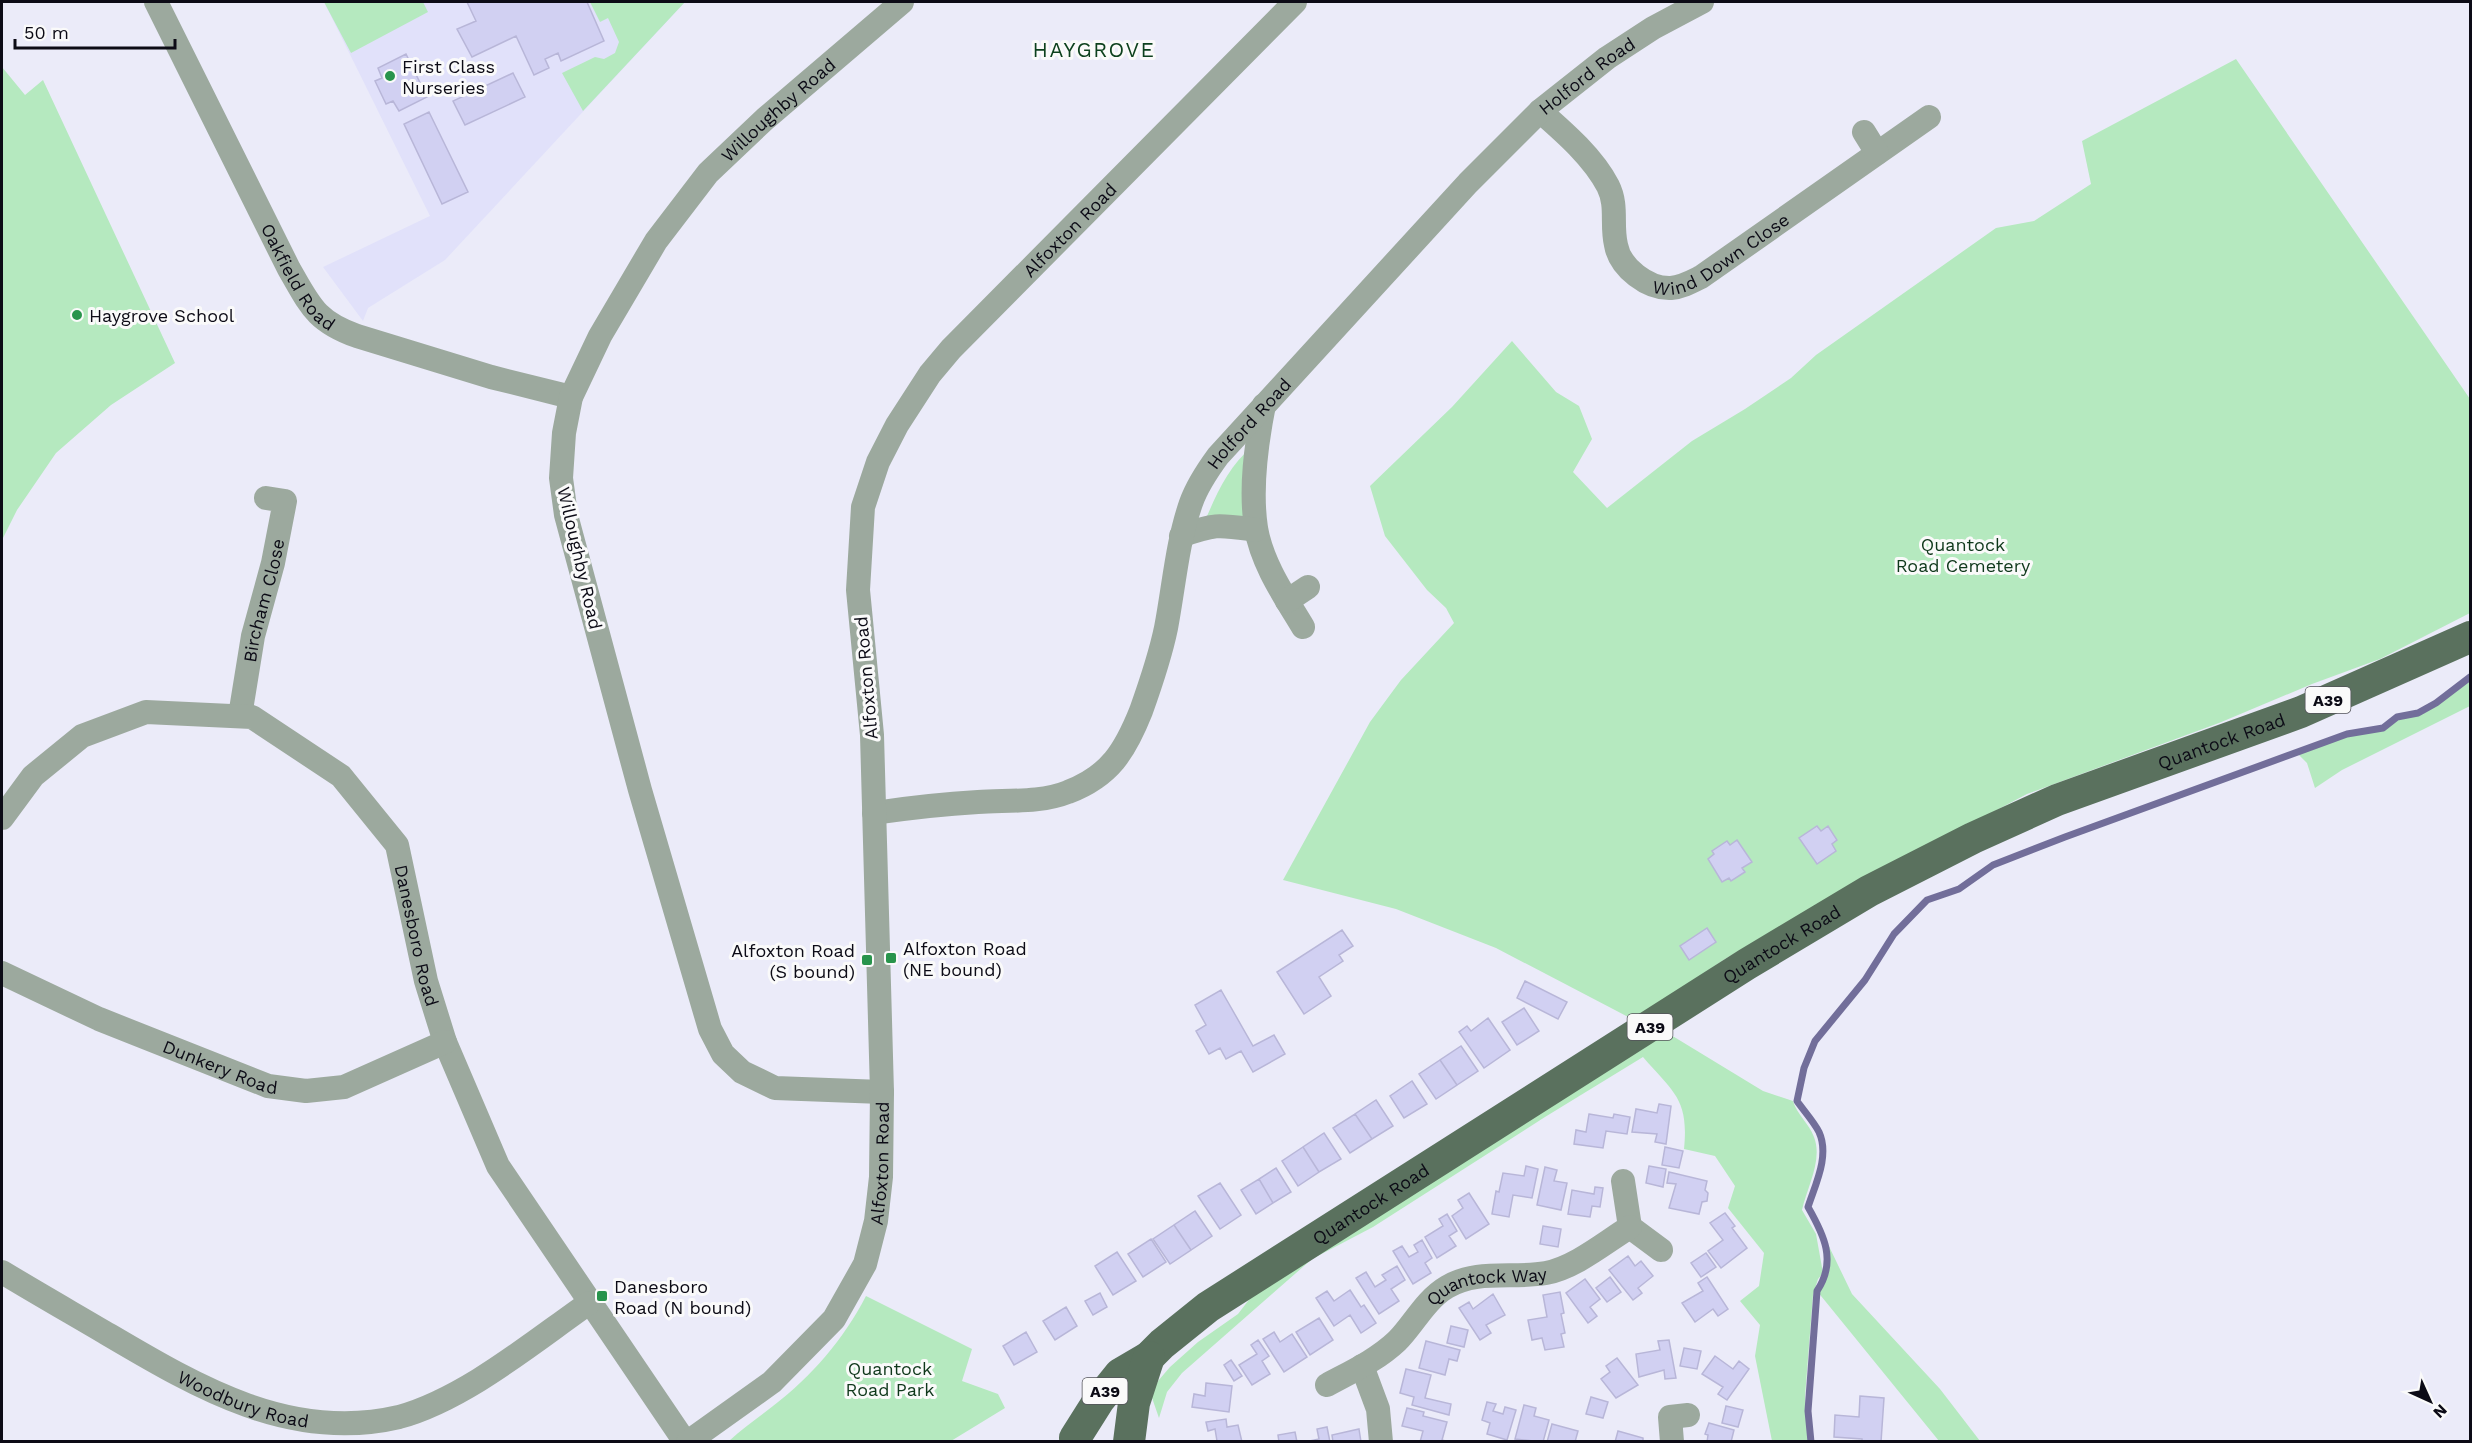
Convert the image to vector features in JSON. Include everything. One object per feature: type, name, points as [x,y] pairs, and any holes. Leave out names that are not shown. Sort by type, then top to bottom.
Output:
[{"type":"main road","name":"Quantock Road","points":[[1072,1440],[1107,1388],[1131,1366],[1149,1357],[1184,1325],[1224,1296],[1747,964],[1869,891],[1973,838],[2057,800],[2301,712],[2470,637]]},
{"type":"main road","name":"Quantock Road","points":[[1128,1442],[1134,1403],[1149,1357]]},
{"type":"main road","name":"A39","points":[[1072,1440],[1098,1432],[1113,1434],[1128,1442]]},
{"type":"street","name":"Oakfield Road","points":[[156,2],[289,269],[309,302],[325,322],[336,329],[357,336],[571,397]]},
{"type":"street","name":"Willoughby Road","points":[[882,1092],[775,1088],[742,1072],[723,1054],[710,1029],[640,790],[566,515],[561,477],[564,433],[571,397],[600,336],[656,241],[708,173],[765,119],[902,2]]},
{"type":"street","name":"Alfoxton Road","points":[[686,1442],[772,1382],[834,1319],[865,1264],[876,1221],[881,1177],[882,1092],[872,735],[858,590],[863,507],[870,484],[897,425],[930,374],[951,349],[1295,2]]},
{"type":"street","name":"Holford Road","points":[[874,813],[929,805],[1032,799],[1066,793],[1094,781],[1114,763],[1128,740],[1155,673],[1166,629],[1181,536],[1191,502],[1204,474],[1264,405],[1468,183],[1540,111],[1607,57],[1653,28],[1702,2]]},
{"type":"street","name":"Wind Down Close","points":[[1540,111],[1563,131],[1607,184],[1616,213],[1614,227],[1616,248],[1628,267],[1639,278],[1670,288],[1685,285],[1701,277],[1929,117]]},
{"type":"street","points":[[1864,132],[1877,153]]},
{"type":"street","points":[[1264,405],[1255,463],[1256,530],[1272,572],[1303,627]]},
{"type":"street","name":"Bircham Close","points":[[240,717],[253,636],[273,563],[285,501],[266,498]]},
{"type":"street","points":[[1181,536],[1210,525],[1221,524],[1256,530]]},
{"type":"street","points":[[1287,601],[1308,587]]},
{"type":"street","name":"Danesboro Road","points":[[2,818],[33,776],[82,736],[146,712],[252,717],[341,776],[397,845],[426,981],[445,1041],[498,1166],[589,1303],[686,1442]]},
{"type":"street","name":"Dunkery Road","points":[[2,973],[99,1019],[267,1086],[306,1091],[344,1087],[445,1041]]},
{"type":"street","points":[[1623,1181],[1630,1227],[1661,1250]]},
{"type":"street","name":"Quantock Way","points":[[1327,1385],[1362,1366],[1396,1341],[1432,1299],[1446,1288],[1478,1276],[1545,1273],[1567,1266],[1630,1227]]},
{"type":"street","name":"Woodbury Road","points":[[2,1272],[175,1375],[237,1405],[288,1420],[341,1427],[400,1417],[455,1394],[589,1303]]},
{"type":"street","points":[[1362,1366],[1377,1409],[1381,1442]]},
{"type":"street","points":[[1670,1416],[1672,1442]]},
{"type":"shaded area","points":[[324,2],[685,2],[445,260],[368,308],[363,321],[323,267],[430,216]]},
{"type":"green space","points":[[324,2],[423,2],[428,12],[351,53]]},
{"type":"green space","points":[[590,2],[685,2],[583,111],[562,73],[595,57],[604,59],[615,53],[619,42],[608,18],[600,22]]},
{"type":"green space","name":"Quantock Road Cemetery","points":[[2236,59],[2470,399],[2470,613],[2380,659],[2312,684],[2219,723],[2027,794],[1805,912],[1725,959],[1634,1020],[1496,948],[1396,909],[1283,880],[1370,722],[1401,680],[1454,623],[1446,608],[1427,590],[1385,536],[1370,486],[1452,407],[1512,341],[1556,392],[1579,406],[1592,439],[1573,472],[1607,508],[1692,441],[1791,378],[1816,355],[1996,228],[2034,221],[2091,184],[2082,141]]},
{"type":"green space","name":"Haygrove School","points":[[2,67],[25,95],[43,80],[175,363],[111,405],[56,453],[17,510],[2,540]]},
{"type":"green space","points":[[1252,447],[1251,517],[1205,521],[1230,471]]},
{"type":"green space","points":[[2470,677],[2470,706],[2342,770],[2315,788],[2307,763],[2296,752],[2347,734],[2383,728],[2397,717],[2418,713],[2436,703]]},
{"type":"green space","points":[[1666,1032],[1763,1091],[1793,1101],[1814,1137],[1817,1155],[1802,1210],[1816,1234],[1823,1273],[1818,1279],[1813,1295],[1805,1396],[1809,1441],[1772,1441],[1755,1356],[1760,1325],[1740,1301],[1759,1286],[1764,1253],[1728,1208],[1735,1186],[1715,1156],[1684,1149],[1684,1119],[1677,1098],[1643,1057],[1373,1227],[1312,1259],[1182,1373],[1167,1392],[1159,1418],[1151,1395],[1158,1381],[1198,1342],[1238,1314],[1258,1288]]},
{"type":"green space","points":[[1823,1234],[1852,1294],[1940,1389],[1980,1441],[1939,1441],[1817,1291],[1825,1278]]},
{"type":"green space","name":"Quantock Road Park","points":[[866,1296],[972,1349],[962,1381],[998,1394],[1005,1408],[951,1441],[729,1441],[814,1370],[847,1328]]},
{"type":"building","points":[[467,2],[587,2],[604,41],[561,61],[558,53],[545,59],[549,68],[534,75],[516,36],[472,57],[457,29],[476,21]]},
{"type":"building","points":[[406,54],[427,97],[399,111],[393,101],[386,104],[375,81],[382,78],[378,68]]},
{"type":"building","points":[[513,73],[525,97],[465,125],[453,101]]},
{"type":"building","points":[[429,112],[468,192],[442,204],[404,124]]},
{"type":"building","points":[[1817,826],[1821,831],[1828,826],[1837,840],[1832,844],[1836,851],[1817,864],[1799,838]]},
{"type":"building","points":[[1737,840],[1752,862],[1742,868],[1745,872],[1731,881],[1729,878],[1722,882],[1708,859],[1714,854],[1712,851],[1727,841],[1730,845]]},
{"type":"building","points":[[1707,928],[1716,942],[1689,960],[1680,946]]},
{"type":"building","points":[[1342,930],[1353,946],[1339,955],[1343,961],[1319,977],[1331,996],[1304,1014],[1277,972]]},
{"type":"building","points":[[1525,981],[1567,1002],[1558,1019],[1517,998]]},
{"type":"building","points":[[1221,990],[1253,1046],[1274,1035],[1285,1054],[1253,1072],[1241,1051],[1226,1059],[1220,1048],[1209,1054],[1196,1031],[1206,1025],[1195,1005]]},
{"type":"building","points":[[1524,1008],[1539,1031],[1517,1045],[1502,1022]]},
{"type":"building","points":[[1488,1018],[1510,1050],[1484,1068],[1459,1032],[1467,1026],[1471,1031]]},
{"type":"building","points":[[1461,1046],[1478,1071],[1457,1085],[1440,1060]]},
{"type":"building","points":[[1440,1060],[1457,1085],[1436,1099],[1419,1074]]},
{"type":"building","points":[[1412,1081],[1427,1104],[1404,1118],[1390,1096]]},
{"type":"building","points":[[1376,1100],[1393,1126],[1372,1139],[1355,1114]]},
{"type":"building","points":[[1659,1104],[1671,1106],[1666,1144],[1655,1142],[1657,1134],[1632,1132],[1636,1109],[1657,1113]]},
{"type":"building","points":[[1355,1114],[1372,1139],[1350,1153],[1333,1128]]},
{"type":"building","points":[[1589,1114],[1613,1118],[1614,1114],[1630,1117],[1627,1134],[1606,1131],[1603,1148],[1574,1144],[1576,1130],[1586,1132]]},
{"type":"building","points":[[1324,1133],[1341,1159],[1319,1172],[1303,1147]]},
{"type":"building","points":[[1303,1147],[1319,1172],[1298,1186],[1282,1161]]},
{"type":"building","points":[[1665,1147],[1683,1151],[1679,1168],[1662,1165]]},
{"type":"building","points":[[1526,1166],[1538,1169],[1532,1198],[1513,1195],[1509,1217],[1492,1214],[1496,1191],[1499,1192],[1503,1173],[1524,1176]]},
{"type":"building","points":[[1649,1166],[1666,1169],[1663,1187],[1646,1183]]},
{"type":"building","points":[[1545,1167],[1557,1170],[1554,1181],[1567,1183],[1561,1210],[1537,1205]]},
{"type":"building","points":[[1276,1168],[1291,1192],[1273,1203],[1259,1179]]},
{"type":"building","points":[[1669,1172],[1707,1181],[1705,1190],[1708,1193],[1707,1201],[1702,1202],[1699,1214],[1669,1208],[1676,1184],[1667,1183]]},
{"type":"building","points":[[1259,1179],[1273,1203],[1256,1214],[1241,1190]]},
{"type":"building","points":[[1220,1183],[1241,1215],[1220,1229],[1198,1196]]},
{"type":"building","points":[[1595,1187],[1603,1188],[1600,1207],[1592,1206],[1590,1217],[1568,1214],[1572,1190],[1594,1194]]},
{"type":"building","points":[[1469,1193],[1489,1224],[1466,1239],[1452,1216],[1463,1208],[1458,1200]]},
{"type":"building","points":[[1195,1211],[1212,1236],[1191,1250],[1174,1225]]},
{"type":"building","points":[[1725,1213],[1735,1226],[1732,1228],[1747,1248],[1721,1268],[1708,1251],[1723,1240],[1710,1223]]},
{"type":"building","points":[[1447,1214],[1457,1231],[1449,1236],[1456,1246],[1437,1258],[1425,1237],[1443,1226],[1439,1219]]},
{"type":"building","points":[[1174,1225],[1191,1250],[1170,1264],[1153,1239]]},
{"type":"building","points":[[1543,1226],[1561,1229],[1558,1247],[1540,1244]]},
{"type":"building","points":[[1151,1239],[1166,1262],[1143,1277],[1128,1254]]},
{"type":"building","points":[[1422,1240],[1432,1258],[1425,1263],[1431,1273],[1413,1284],[1393,1251],[1402,1246],[1409,1257],[1418,1252],[1414,1245]]},
{"type":"building","points":[[1117,1252],[1136,1281],[1113,1295],[1095,1266]]},
{"type":"building","points":[[1706,1253],[1716,1267],[1701,1277],[1691,1263]]},
{"type":"building","points":[[1628,1256],[1635,1266],[1641,1261],[1653,1276],[1638,1288],[1642,1293],[1633,1300],[1609,1270]]},
{"type":"building","points":[[1397,1266],[1405,1280],[1391,1289],[1399,1301],[1379,1314],[1356,1278],[1366,1272],[1375,1287],[1386,1280],[1382,1275]]},
{"type":"building","points":[[1610,1277],[1621,1292],[1607,1302],[1596,1288]]},
{"type":"building","points":[[1707,1277],[1728,1309],[1718,1316],[1713,1309],[1695,1322],[1682,1303],[1703,1291],[1698,1283]]},
{"type":"building","points":[[1585,1279],[1600,1299],[1590,1307],[1597,1316],[1588,1323],[1566,1293]]},
{"type":"building","points":[[1350,1290],[1361,1307],[1364,1305],[1376,1323],[1361,1333],[1350,1315],[1334,1326],[1316,1298],[1327,1291],[1334,1301]]},
{"type":"building","points":[[1560,1292],[1564,1313],[1561,1314],[1565,1333],[1561,1334],[1564,1347],[1545,1350],[1542,1338],[1532,1340],[1528,1320],[1547,1317],[1543,1295]]},
{"type":"building","points":[[1100,1293],[1107,1307],[1093,1315],[1085,1301]]},
{"type":"building","points":[[1493,1294],[1505,1315],[1486,1325],[1491,1333],[1480,1340],[1459,1308],[1469,1302],[1473,1309]]},
{"type":"building","points":[[1066,1307],[1077,1326],[1055,1340],[1043,1321]]},
{"type":"building","points":[[1319,1318],[1333,1340],[1310,1355],[1296,1332]]},
{"type":"building","points":[[1451,1326],[1468,1330],[1464,1347],[1447,1343]]},
{"type":"building","points":[[1026,1332],[1037,1352],[1014,1365],[1003,1346]]},
{"type":"building","points":[[1274,1332],[1280,1342],[1292,1334],[1307,1357],[1284,1372],[1263,1339]]},
{"type":"building","points":[[1258,1340],[1269,1356],[1262,1361],[1270,1374],[1252,1385],[1239,1365],[1257,1354],[1251,1345]]},
{"type":"building","points":[[1669,1340],[1676,1378],[1665,1379],[1664,1370],[1639,1377],[1636,1354],[1660,1350],[1658,1341]]},
{"type":"building","points":[[1426,1341],[1460,1350],[1457,1361],[1449,1359],[1445,1375],[1419,1368]]},
{"type":"building","points":[[1684,1348],[1701,1351],[1697,1369],[1680,1366]]},
{"type":"building","points":[[1715,1356],[1733,1369],[1739,1361],[1749,1369],[1727,1400],[1718,1394],[1723,1387],[1702,1374]]},
{"type":"building","points":[[1617,1358],[1638,1385],[1616,1398],[1601,1379],[1610,1372],[1606,1366]]},
{"type":"building","points":[[1231,1360],[1242,1376],[1234,1381],[1224,1365]]},
{"type":"building","points":[[1406,1369],[1431,1375],[1425,1398],[1451,1404],[1449,1415],[1412,1405],[1414,1397],[1400,1393]]},
{"type":"building","points":[[1206,1383],[1232,1386],[1229,1412],[1192,1407],[1194,1394],[1205,1396]]},
{"type":"building","points":[[1860,1396],[1884,1398],[1881,1442],[1862,1442],[1862,1439],[1834,1437],[1835,1415],[1859,1417]]},
{"type":"building","points":[[1591,1397],[1608,1402],[1603,1418],[1586,1414]]},
{"type":"building","points":[[1487,1402],[1496,1404],[1493,1411],[1503,1414],[1505,1407],[1516,1410],[1507,1440],[1487,1434],[1490,1423],[1482,1420]]},
{"type":"building","points":[[1524,1405],[1536,1408],[1534,1416],[1549,1420],[1543,1442],[1515,1439]]},
{"type":"building","points":[[1726,1406],[1743,1410],[1738,1427],[1722,1423]]},
{"type":"building","points":[[1407,1408],[1424,1412],[1423,1416],[1447,1422],[1442,1440],[1449,1442],[1420,1442],[1423,1431],[1402,1426]]},
{"type":"building","points":[[1226,1419],[1227,1427],[1238,1425],[1242,1442],[1214,1442],[1217,1441],[1215,1429],[1208,1431],[1206,1422]]},
{"type":"building","points":[[1709,1423],[1734,1430],[1731,1442],[1707,1442],[1708,1435],[1705,1434]]},
{"type":"building","points":[[1552,1424],[1578,1431],[1575,1442],[1547,1442]]},
{"type":"building","points":[[1327,1427],[1330,1442],[1305,1442],[1319,1439],[1317,1429]]},
{"type":"building","points":[[1359,1429],[1361,1442],[1333,1442],[1332,1435]]},
{"type":"building","points":[[1618,1431],[1643,1438],[1643,1442],[1615,1442]]},
{"type":"building","points":[[1295,1432],[1297,1442],[1279,1442],[1278,1435]]},
{"type":"waterway","points":[[1811,1442],[1808,1411],[1817,1291],[1823,1280],[1827,1259],[1823,1238],[1808,1207],[1820,1170],[1823,1151],[1819,1132],[1797,1101],[1804,1068],[1815,1041],[1865,980],[1894,934],[1927,900],[1959,889],[1993,865],[2347,734],[2383,728],[2397,717],[2418,713],[2436,703],[2470,677]]},
{"type":"place","name":"First Class Nurseries","points":[[390,76]]},
{"type":"place","name":"Haygrove School","points":[[77,315]]},
{"type":"place","name":"Alfoxton Road (NE bound)","points":[[891,958]]},
{"type":"place","name":"Alfoxton Road (S bound)","points":[[867,960]]},
{"type":"place","name":"Danesboro Road (N bound)","points":[[602,1296]]},
{"type":"district","name":"HAYGROVE","points":[[1094,49]]}]
